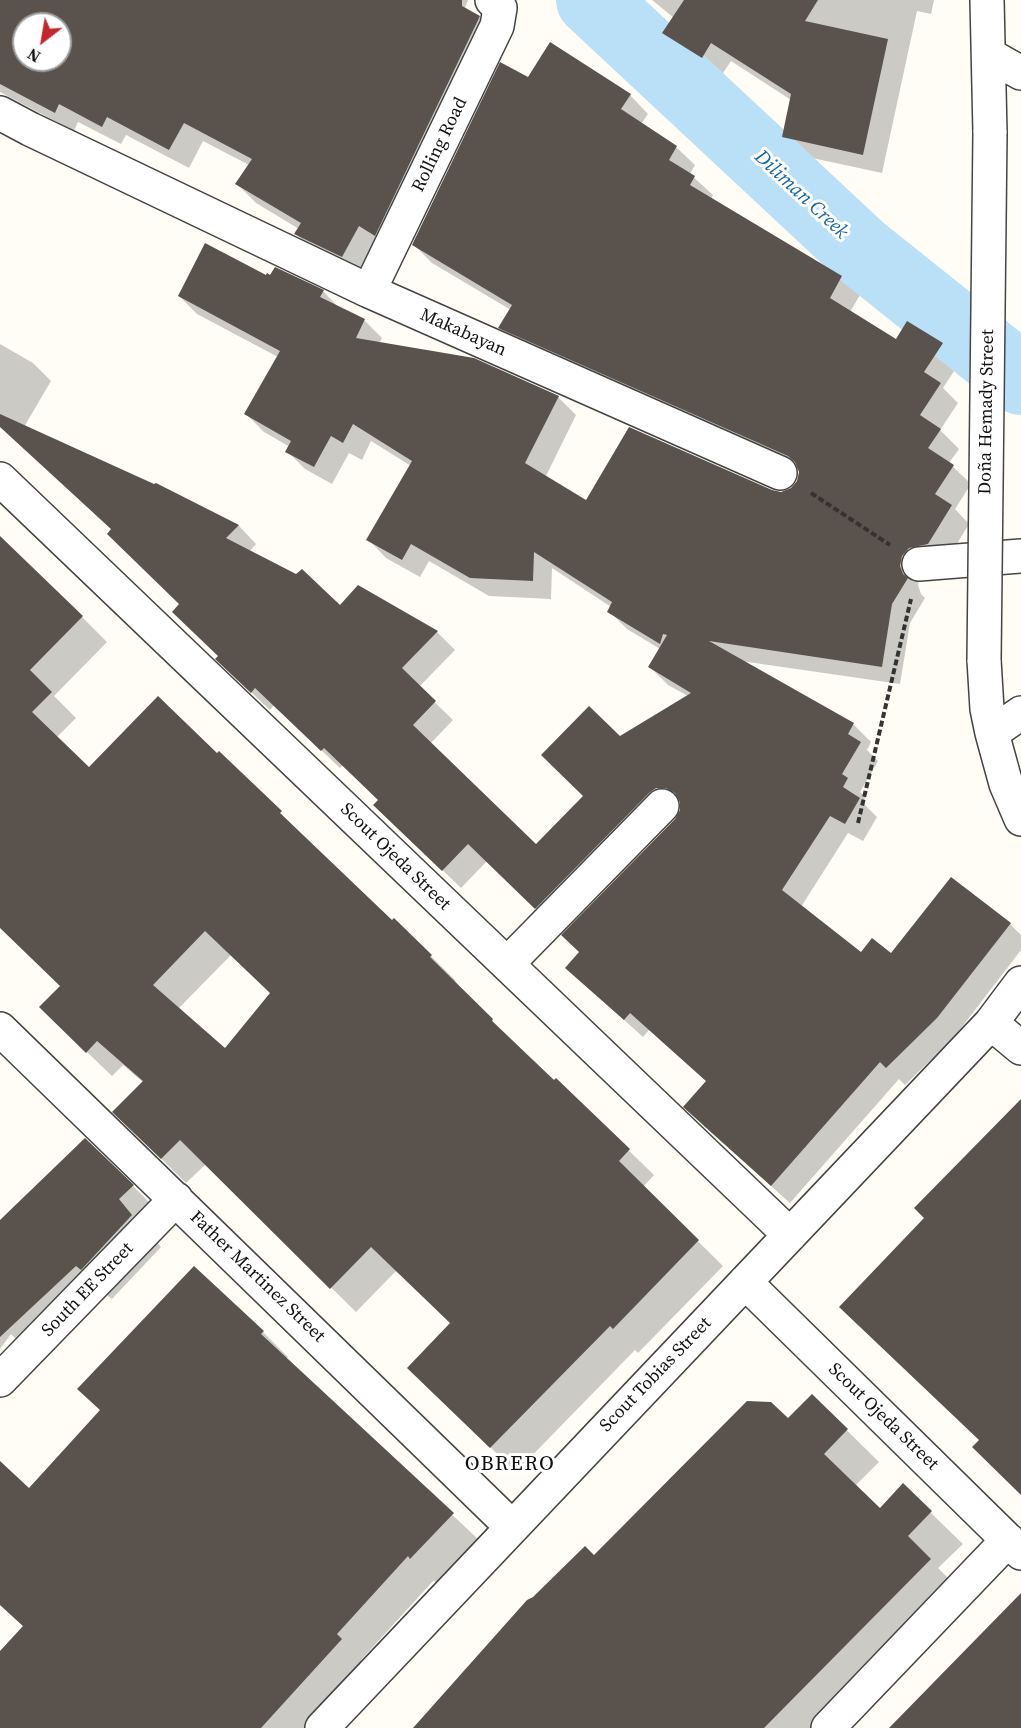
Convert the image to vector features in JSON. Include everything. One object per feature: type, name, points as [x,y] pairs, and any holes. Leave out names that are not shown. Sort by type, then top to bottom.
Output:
[{"type":"street","name":"Rolling Road","points":[[369,291],[497,26],[500,8],[492,0]]},
{"type":"street","name":"Doña Hemady Street","points":[[987,0],[990,133],[984,660],[987,709],[992,733],[1006,784],[1021,819]]},
{"type":"street","points":[[989,55],[1021,73]]},
{"type":"street","name":"Makabayan","points":[[0,112],[30,129],[369,291],[780,473]]},
{"type":"street","name":"Scout Ojeda Street","points":[[0,479],[790,1235]]},
{"type":"street","points":[[919,564],[1021,556]]},
{"type":"street","points":[[992,733],[1021,713]]},
{"type":"street","points":[[507,964],[662,806]]},
{"type":"street","points":[[1021,983],[991,1023],[1021,1048]]},
{"type":"street","name":"Scout Tobias Street","points":[[322,1728],[991,1023]]},
{"type":"street","name":"Father Martinez Street","points":[[0,1029],[512,1527]]},
{"type":"street","name":"South EE Street","points":[[0,1380],[176,1199]]},
{"type":"street","name":"Scout Ojeda Street","points":[[745,1282],[1014,1546]]},
{"type":"street","points":[[828,1728],[1014,1546]]},
{"type":"path","points":[[780,473],[919,564],[858,823]]},
{"type":"building","points":[[0,0],[462,0],[462,6],[480,16],[375,236],[359,226],[342,257],[294,234],[301,223],[235,184],[252,159],[184,123],[169,150],[107,117],[102,127],[59,104],[55,113],[0,84]]},
{"type":"building","points":[[684,0],[818,0],[805,21],[888,39],[863,155],[782,137],[791,94],[711,43],[702,58],[662,33]]},
{"type":"building","points":[[550,42],[631,94],[621,109],[677,146],[669,160],[695,176],[690,185],[842,276],[830,298],[896,339],[907,321],[943,343],[924,372],[941,383],[920,415],[941,429],[928,448],[954,465],[935,494],[952,505],[928,544],[909,548],[902,556],[900,566],[903,574],[908,578],[892,604],[882,667],[709,641],[854,723],[848,734],[861,742],[842,774],[848,778],[843,787],[860,798],[845,824],[830,816],[782,890],[861,952],[872,938],[891,953],[951,877],[1011,923],[937,1018],[886,1068],[880,1062],[771,1186],[683,1107],[706,1081],[630,1013],[624,1020],[565,968],[579,952],[561,935],[675,819],[680,810],[680,802],[675,793],[666,788],[656,788],[649,793],[535,909],[468,844],[442,871],[373,805],[378,800],[324,748],[321,751],[255,688],[251,693],[215,659],[218,656],[172,612],[179,604],[107,534],[111,529],[0,427],[0,414],[156,483],[239,525],[226,538],[296,574],[302,569],[340,605],[358,585],[438,631],[402,668],[436,701],[413,725],[536,844],[583,796],[541,755],[589,706],[620,736],[691,693],[648,667],[667,635],[663,634],[660,644],[607,612],[612,602],[534,552],[533,581],[470,578],[411,544],[402,560],[366,540],[412,461],[353,424],[343,443],[331,436],[314,467],[285,452],[291,441],[244,414],[280,351],[178,296],[205,243],[266,275],[267,273],[270,275],[275,267],[324,290],[320,297],[365,319],[356,338],[474,358],[559,396],[525,463],[586,500],[629,427],[772,490],[781,492],[791,488],[797,481],[799,472],[795,462],[788,456],[498,328],[512,305],[412,245],[500,62],[528,77]]},
{"type":"building","points":[[0,536],[83,616],[30,670],[52,692],[32,712],[89,767],[158,696],[282,811],[280,813],[392,920],[394,918],[493,1019],[492,1021],[630,1149],[619,1161],[699,1240],[613,1329],[610,1326],[490,1448],[407,1368],[450,1323],[371,1247],[330,1289],[180,1140],[161,1159],[112,1112],[143,1081],[97,1041],[86,1053],[39,1007],[60,986],[0,928]],"holes":[[[205,931],[270,993],[225,1048],[153,985]]]},
{"type":"building","points":[[1021,1099],[1021,1495],[972,1447],[979,1440],[839,1307],[924,1218],[914,1208]]},
{"type":"building","points":[[85,1138],[134,1185],[119,1199],[132,1215],[81,1270],[76,1266],[0,1337],[0,1220]]},
{"type":"building","points":[[194,1266],[264,1331],[261,1334],[454,1513],[410,1559],[408,1556],[337,1634],[342,1639],[261,1728],[0,1728],[0,1651],[23,1626],[0,1605],[0,1461],[29,1488],[100,1410],[77,1389]]},
{"type":"building","points":[[812,1394],[848,1429],[824,1454],[880,1508],[903,1483],[932,1511],[908,1536],[931,1559],[764,1728],[413,1728],[527,1600],[533,1597],[585,1546],[594,1555],[747,1401],[771,1402],[788,1418]]},
{"type":"building","points":[[1021,1593],[1021,1728],[889,1728]]},
{"type":"waterway","name":"Diliman Creek","points":[[592,0],[860,250],[1021,379]]},
{"type":"district","name":"OBRERO","points":[[510,1465]]}]
